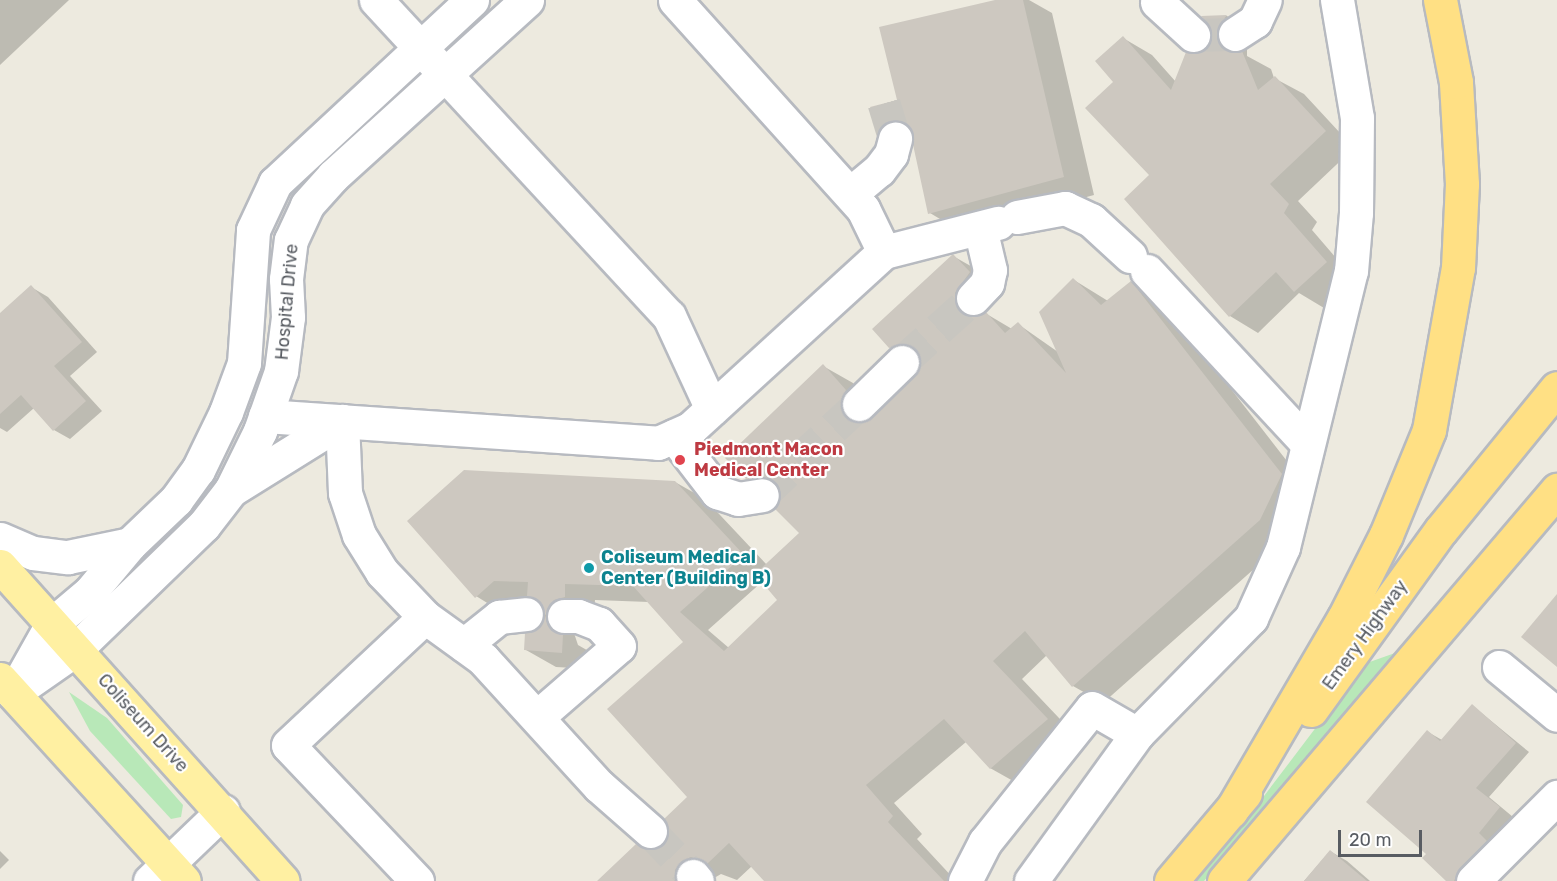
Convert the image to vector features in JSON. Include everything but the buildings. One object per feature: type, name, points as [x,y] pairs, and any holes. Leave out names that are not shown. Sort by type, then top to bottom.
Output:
[{"type":"highway","points":[[1231,811],[1344,618],[1386,535],[1429,430],[1458,268],[1462,184],[1456,82],[1440,0]]},
{"type":"highway","name":"Emery Highway","points":[[1171,881],[1231,811],[1355,652],[1441,530],[1557,388]]},
{"type":"highway","points":[[1224,881],[1557,490]]},
{"type":"main road","name":"Coliseum Drive","points":[[0,566],[223,811],[283,881]]},
{"type":"main road","points":[[6,686],[168,875]]},
{"type":"street","points":[[376,0],[669,316],[712,409]]},
{"type":"street","name":"Hospital Drive","points":[[6,686],[52,624],[90,591],[130,544],[176,500],[198,470],[226,412],[244,363],[253,230],[274,183],[472,0]]},
{"type":"street","name":"Hospital Drive","points":[[6,686],[76,649],[204,525],[231,490],[265,416],[281,371],[288,317],[286,279],[291,240],[307,205],[333,176],[526,0]]},
{"type":"street","points":[[675,0],[863,209],[884,252]]},
{"type":"street","points":[[1235,34],[1255,21],[1265,0]]},
{"type":"street","points":[[1031,881],[1137,734],[1251,618],[1283,547],[1306,442],[1325,384],[1351,271],[1356,213],[1357,118],[1337,0]]},
{"type":"street","points":[[1157,2],[1193,35]]},
{"type":"street","points":[[850,194],[879,170],[891,154],[894,139]]},
{"type":"street","points":[[265,416],[658,443],[691,428],[884,252],[998,222],[1065,208],[1091,220],[1138,263],[1306,442]]},
{"type":"street","points":[[974,298],[987,283],[998,222]]},
{"type":"street","points":[[859,404],[902,362]]},
{"type":"street","points":[[231,490],[342,421]]},
{"type":"street","points":[[342,421],[345,493],[359,535],[382,572],[425,618],[483,659],[599,786],[650,831]]},
{"type":"street","points":[[674,436],[717,492],[738,499],[762,495]]},
{"type":"street","points":[[0,539],[33,553],[68,557],[130,544]]},
{"type":"street","points":[[464,645],[499,617],[526,614]]},
{"type":"street","points":[[537,717],[619,646],[599,624],[578,616],[564,616]]},
{"type":"street","points":[[417,881],[288,745],[425,618]]},
{"type":"street","points":[[1499,667],[1557,715]]},
{"type":"street","points":[[965,881],[985,842],[1092,708],[1137,734]]},
{"type":"street","points":[[1473,881],[1557,797]]},
{"type":"street","points":[[168,875],[223,811]]},
{"type":"green space","points":[[1395,653],[1204,881],[1193,881],[1236,833],[1364,664]]},
{"type":"green space","points":[[69,692],[107,718],[183,805],[181,817],[171,819],[90,731]]},
{"type":"tunnel","points":[[1193,35],[1235,34]]},
{"type":"tunnel","points":[[884,103],[895,139]]},
{"type":"tunnel","points":[[902,362],[973,298]]},
{"type":"tunnel","points":[[762,495],[859,404]]},
{"type":"tunnel","points":[[650,831],[693,876]]},
{"type":"place","name":"Piedmont Macon Medical Center","points":[[680,460]]},
{"type":"place","name":"Coliseum Medical Center (Building B)","points":[[589,568]]}]
